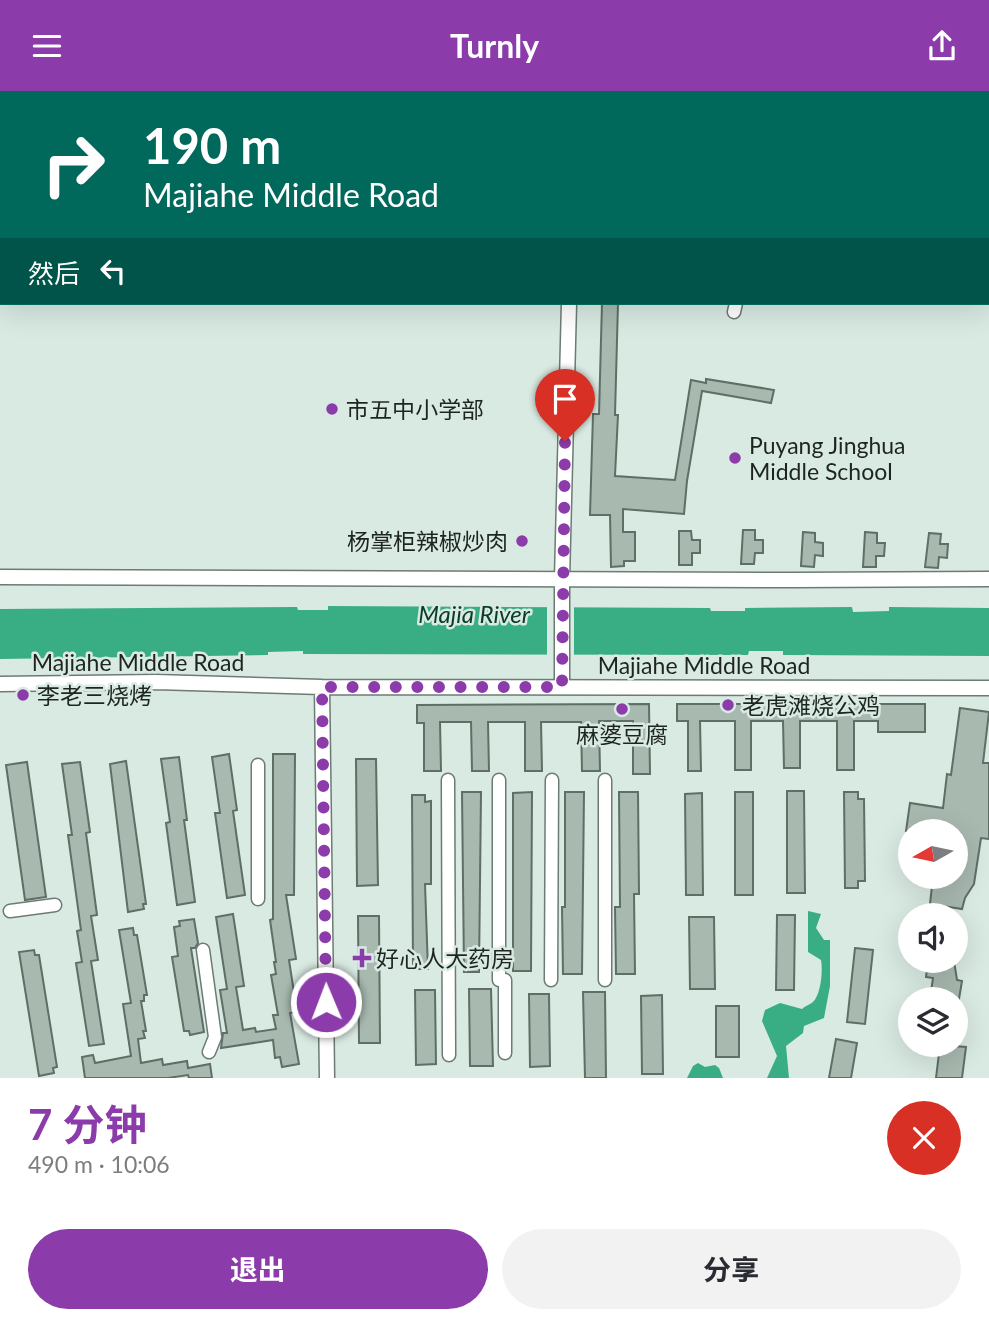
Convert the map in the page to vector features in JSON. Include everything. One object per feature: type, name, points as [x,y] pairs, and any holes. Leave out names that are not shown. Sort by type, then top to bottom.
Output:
[{"type":"street","points":[[562,687],[569,305]]},
{"type":"street","points":[[0,577],[989,579]]},
{"type":"street","name":"Majiahe Middle Road","points":[[0,684],[156,682],[322,687],[989,688]]},
{"type":"street","points":[[322,687],[327,1078]]},
{"type":"street","points":[[258,765],[258,899]]},
{"type":"street","points":[[605,779],[605,980]]},
{"type":"street","points":[[449,780],[449,1055]]},
{"type":"street","points":[[499,780],[505,1053]]},
{"type":"street","points":[[551,980],[552,780]]},
{"type":"street","points":[[10,911],[55,905]]},
{"type":"street","points":[[203,950],[215,1037],[209,1052]]},
{"type":"water","name":"Majia River","points":[[328,606],[710,608],[711,611],[852,607],[853,612],[889,611],[889,607],[989,608],[989,656],[783,655],[783,651],[749,651],[748,655],[303,654],[303,651],[268,652],[268,655],[0,659],[0,609],[297,607],[298,610],[328,610]]},
{"type":"water","points":[[808,911],[821,914],[816,928],[824,940],[830,940],[830,986],[824,1018],[804,1026],[803,1033],[786,1046],[789,1078],[767,1078],[777,1056],[762,1021],[765,1010],[780,1003],[802,1009],[813,1002],[820,988],[821,960],[808,952]]},
{"type":"water","points":[[698,1063],[705,1067],[715,1065],[723,1078],[687,1078],[693,1066]]},
{"type":"pier","points":[[547,603],[574,603],[574,658],[547,658]]},
{"type":"building","points":[[602,305],[618,305],[615,476],[675,480],[691,380],[706,383],[706,379],[774,390],[771,403],[702,391],[684,514],[623,509],[623,532],[635,532],[635,561],[624,561],[624,566],[611,567],[610,515],[590,515],[593,414],[599,414]]},
{"type":"building","points":[[743,530],[755,530],[755,540],[763,540],[763,553],[755,553],[754,564],[741,564]]},
{"type":"building","points":[[679,531],[691,531],[692,540],[700,540],[700,553],[692,553],[692,565],[679,565]]},
{"type":"building","points":[[803,532],[815,533],[815,542],[823,543],[823,556],[815,555],[814,567],[801,566]]},
{"type":"building","points":[[865,532],[877,533],[877,543],[885,543],[884,556],[876,556],[876,567],[863,567]]},
{"type":"building","points":[[929,533],[941,534],[940,544],[948,544],[947,558],[939,557],[938,568],[925,567]]},
{"type":"building","points":[[649,704],[650,774],[633,774],[633,721],[599,721],[600,771],[582,771],[581,722],[541,722],[542,771],[525,771],[525,722],[488,722],[489,771],[472,771],[471,722],[440,722],[441,771],[424,771],[424,723],[417,723],[417,705]]},
{"type":"building","points":[[677,704],[925,704],[925,732],[878,732],[878,721],[854,721],[854,770],[837,770],[837,721],[800,721],[800,768],[784,768],[783,721],[751,721],[751,770],[735,770],[735,721],[700,721],[701,771],[688,771],[688,721],[677,721]]},
{"type":"building","points":[[960,708],[989,712],[983,763],[989,763],[989,839],[981,838],[974,884],[964,903],[930,903],[932,889],[968,889],[968,819],[908,819],[910,803],[943,808],[947,774],[951,775]]},
{"type":"building","points":[[229,754],[237,810],[233,811],[245,895],[227,898],[215,813],[220,813],[212,757]]},
{"type":"building","points":[[273,754],[295,754],[294,895],[286,895],[296,959],[289,960],[297,1012],[290,1013],[299,1064],[282,1067],[280,1057],[275,1058],[273,1040],[221,1048],[223,1033],[227,1033],[220,990],[227,989],[216,917],[233,914],[244,986],[236,987],[243,1030],[255,1028],[256,1032],[276,1029],[273,1015],[278,1015],[271,975],[276,974],[276,962],[270,920],[273,919]]},
{"type":"building","points":[[179,757],[195,902],[177,905],[161,759]]},
{"type":"building","points":[[356,759],[376,759],[378,885],[357,886]]},
{"type":"building","points":[[126,761],[146,904],[143,904],[144,909],[128,912],[110,764]]},
{"type":"building","points":[[27,762],[46,897],[25,900],[6,765]]},
{"type":"building","points":[[80,762],[90,832],[86,833],[97,915],[91,916],[98,960],[91,961],[104,1044],[89,1046],[76,963],[82,962],[77,931],[81,930],[68,835],[72,835],[62,764]]},
{"type":"building","points":[[787,791],[804,791],[805,893],[787,893]]},
{"type":"building","points":[[462,792],[481,792],[479,972],[464,972]]},
{"type":"building","points":[[532,792],[531,971],[513,971],[513,793]]},
{"type":"building","points":[[565,792],[584,792],[582,974],[563,974]]},
{"type":"building","points":[[619,792],[638,792],[639,894],[634,894],[635,974],[616,974],[615,907],[620,907]]},
{"type":"building","points":[[735,792],[753,792],[753,895],[735,895]]},
{"type":"building","points":[[844,792],[858,792],[858,799],[864,799],[865,881],[858,881],[858,888],[845,888]]},
{"type":"building","points":[[702,793],[703,895],[686,895],[685,794]]},
{"type":"building","points":[[412,795],[425,795],[425,802],[431,801],[431,884],[425,884],[428,969],[413,969]]},
{"type":"building","points":[[777,915],[795,915],[794,990],[776,990]]},
{"type":"building","points":[[358,916],[379,916],[380,1043],[359,1043]]},
{"type":"building","points":[[689,917],[714,917],[715,989],[690,989]]},
{"type":"building","points":[[194,919],[198,943],[195,948],[191,948],[204,1032],[190,1035],[189,1031],[184,1031],[172,957],[178,956],[174,927],[180,926],[179,921]]},
{"type":"building","points":[[133,928],[134,935],[137,935],[147,995],[144,995],[144,1001],[141,1001],[146,1031],[143,1031],[145,1038],[138,1039],[141,1063],[162,1059],[163,1065],[187,1061],[188,1068],[210,1064],[212,1078],[189,1078],[188,1075],[168,1078],[85,1078],[82,1057],[93,1055],[95,1063],[131,1056],[123,1004],[131,1003],[119,930]]},
{"type":"building","points":[[855,948],[873,950],[865,1024],[847,1022]]},
{"type":"building","points":[[34,950],[35,955],[39,955],[57,1067],[53,1068],[54,1073],[39,1076],[19,952]]},
{"type":"building","points":[[926,973],[956,973],[957,980],[962,981],[961,987],[932,987],[933,978],[926,977]]},
{"type":"building","points":[[469,989],[491,989],[493,1066],[470,1066]]},
{"type":"building","points":[[415,990],[435,990],[436,1064],[416,1065]]},
{"type":"building","points":[[583,992],[605,992],[606,1078],[585,1078]]},
{"type":"building","points":[[529,994],[549,994],[550,1066],[530,1067]]},
{"type":"building","points":[[662,995],[663,1074],[642,1074],[641,996]]},
{"type":"building","points":[[716,1006],[739,1006],[739,1057],[716,1057]]},
{"type":"building","points":[[836,1039],[857,1043],[851,1078],[829,1078]]},
{"type":"building","points":[[939,1057],[965,1057],[962,1078],[936,1078]]},
{"type":"place","name":"市五中小学部","points":[[332,409]]},
{"type":"place","name":"Puyang Jinghua Middle School","points":[[735,458]]},
{"type":"place","name":"杨掌柜辣椒炒肉","points":[[522,541]]},
{"type":"place","name":"李老三烧烤","points":[[23,695]]},
{"type":"place","name":"老虎滩烧公鸡","points":[[728,705]]},
{"type":"place","name":"麻婆豆腐","points":[[622,709]]},
{"type":"place","name":"好心人大药房","points":[[362,958]]},
{"type":"route","points":[[326,1002],[322,687],[562,687],[565,441]]}]
